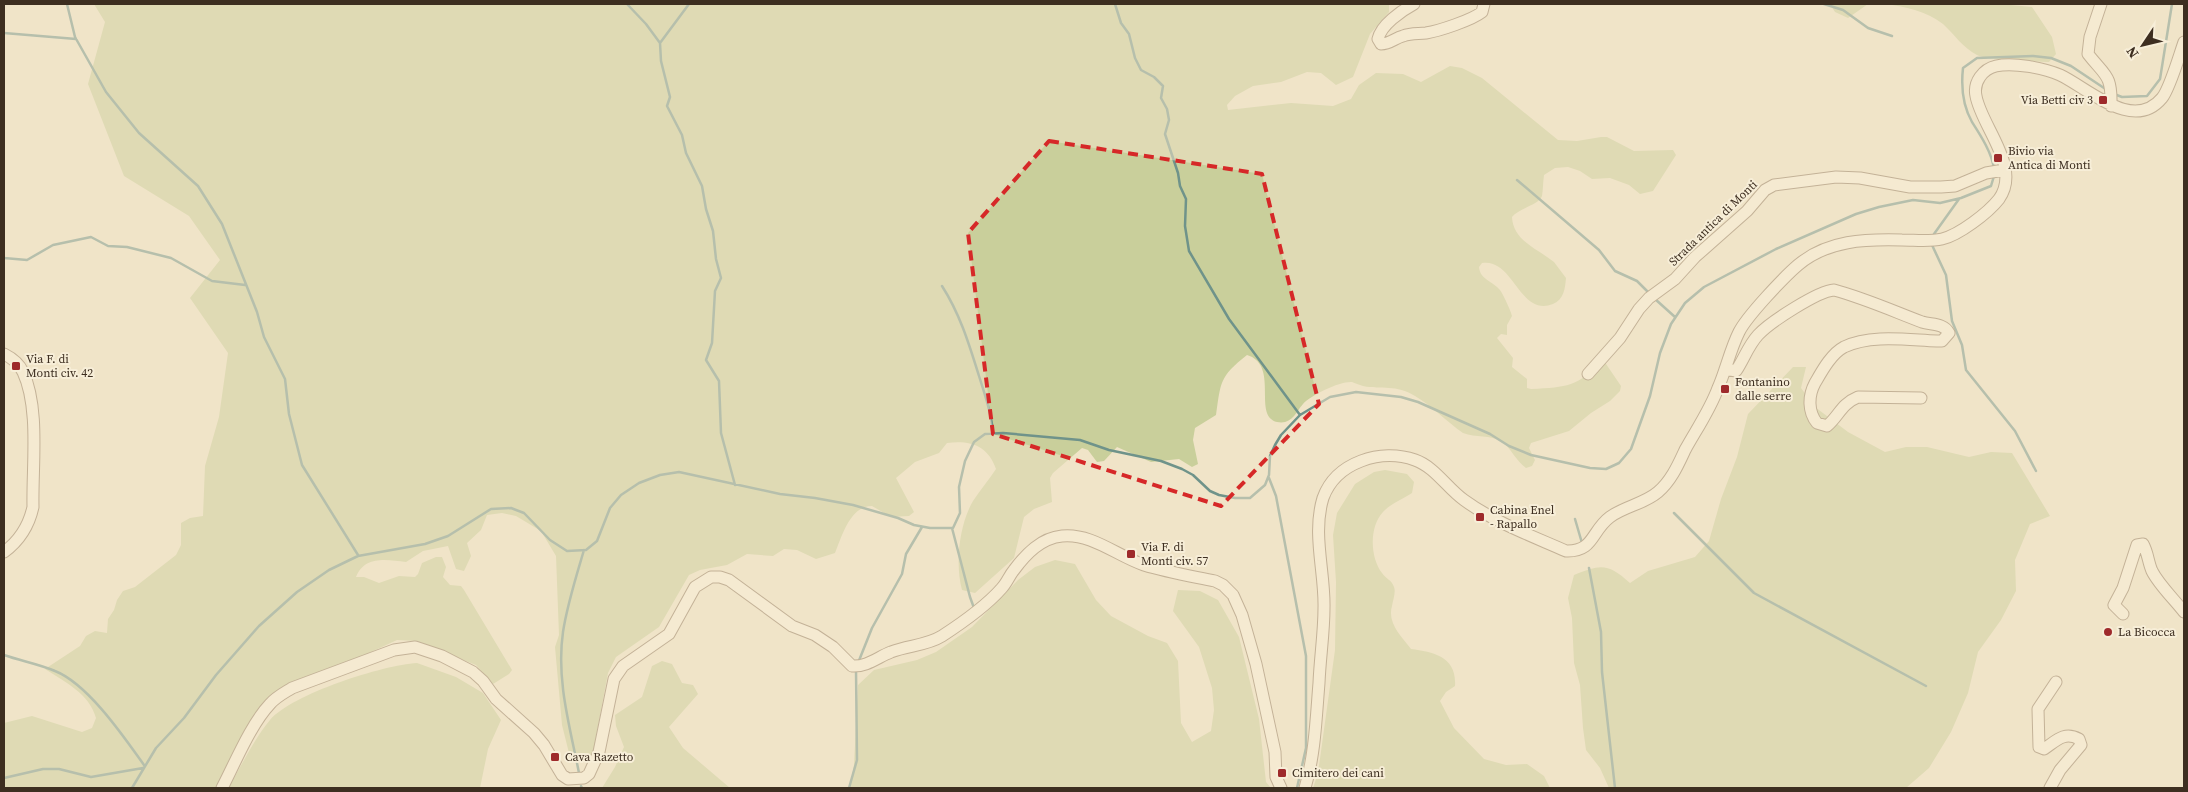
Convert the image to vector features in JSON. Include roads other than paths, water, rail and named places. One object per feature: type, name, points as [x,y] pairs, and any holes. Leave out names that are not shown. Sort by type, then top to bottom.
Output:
[{"type":"street","points":[[1414,4],[1401,11],[1380,33],[1378,40],[1381,44],[1386,44],[1400,36],[1426,33],[1471,18],[1482,12],[1484,4]]},
{"type":"street","points":[[2101,4],[2090,37],[2088,54],[2105,71],[2110,82],[2111,103]]},
{"type":"street","points":[[1305,788],[1313,758],[1324,606],[1318,522],[1324,497],[1334,480],[1350,467],[1376,456],[1392,454],[1416,460],[1439,476],[1463,500],[1485,514],[1566,551],[1575,552],[1586,548],[1602,524],[1611,516],[1648,499],[1670,480],[1718,389],[1740,330],[1752,313],[1797,265],[1816,251],[1835,244],[1879,239],[1944,239],[1963,229],[1996,202],[2003,189],[2000,149],[1976,97],[1978,81],[1988,69],[2003,65],[2033,67],[2048,71],[2062,76],[2111,103],[2131,111],[2156,103],[2164,96],[2184,42]]},
{"type":"street","name":"Strada antica di Monti","points":[[1588,374],[1620,338],[1639,309],[1649,298],[1675,279],[1695,257],[1747,211],[1765,190],[1774,185],[1836,177],[1860,178],[1910,187],[1941,187],[1955,186],[1986,173],[2002,170]]},
{"type":"street","points":[[1725,369],[1736,371],[1746,351],[1760,334],[1769,327],[1816,295],[1834,290],[1924,322],[1942,326],[1947,328],[1949,333],[1942,341],[1937,342],[1860,341],[1843,348],[1822,370],[1812,388],[1811,415],[1817,424],[1827,426],[1840,409],[1849,401],[1858,397],[1921,398]]},
{"type":"street","points":[[4,354],[18,364],[28,384],[34,442],[33,507],[30,517],[15,542],[4,552]]},
{"type":"street","points":[[222,788],[260,716],[270,703],[292,688],[394,650],[415,647],[442,656],[473,672],[483,681],[496,699],[534,733],[544,745],[562,775],[568,779],[584,778],[589,774],[599,752],[614,679],[631,660],[669,634],[695,587],[702,580],[711,577],[729,580],[792,626],[815,636],[833,647],[852,666],[861,666],[892,652],[933,642],[943,636],[992,598],[1003,587],[1014,570],[1032,549],[1045,541],[1061,536],[1085,538],[1142,564],[1215,581],[1223,585],[1233,595],[1242,615],[1256,664],[1275,752],[1276,777],[1281,788]]},
{"type":"street","points":[[2123,614],[2114,605],[2123,588],[2137,545],[2143,544],[2148,553],[2151,569],[2157,580],[2184,612]]},
{"type":"street","points":[[2050,788],[2060,770],[2081,745],[2079,739],[2072,735],[2057,739],[2044,749],[2039,747],[2038,709],[2056,682]]},
{"type":"waterway","points":[[67,4],[75,37],[106,92],[139,133],[198,186],[222,224],[257,312],[264,337],[285,379],[289,414],[302,465],[358,555]]},
{"type":"waterway","points":[[627,4],[646,24],[660,43],[661,61],[670,97],[667,106],[682,135],[686,153],[702,186],[706,209],[713,231],[716,259],[721,278],[715,291],[712,343],[706,360],[719,381],[721,433],[735,485]]},
{"type":"waterway","points":[[660,43],[689,4]]},
{"type":"waterway","points":[[1115,4],[1121,23],[1129,34],[1135,58],[1141,70],[1154,77],[1163,86],[1161,98],[1167,109],[1169,120],[1165,134],[1178,173],[1180,186],[1186,199],[1185,226],[1189,251],[1229,319],[1300,415]]},
{"type":"waterway","points":[[1824,4],[1843,10],[1868,28],[1892,36]]},
{"type":"waterway","points":[[2114,94],[2122,97],[2147,96],[2160,79],[2172,4]]},
{"type":"waterway","points":[[4,33],[76,39]]},
{"type":"waterway","points":[[1994,169],[1989,151],[1969,116],[1963,96],[1963,68],[1977,58],[2033,56],[2051,58],[2071,66],[2107,90]]},
{"type":"waterway","points":[[132,788],[156,748],[184,718],[216,675],[259,626],[297,592],[329,570],[358,556],[425,544],[448,536],[491,509],[511,508],[524,513],[550,540],[567,551],[586,550],[597,541],[610,508],[621,495],[639,483],[660,475],[679,472],[780,494],[853,505],[898,518],[914,525],[930,528],[953,528],[960,513],[959,487],[965,461],[974,442],[985,434],[1003,433],[1080,440],[1109,450],[1161,461],[1193,475],[1210,491],[1219,495],[1250,498],[1265,485],[1269,475],[1270,456],[1275,445],[1281,435],[1300,415],[1330,397],[1356,392],[1401,397],[1418,402],[1490,434],[1509,446],[1531,455],[1590,468],[1606,469],[1619,463],[1631,449],[1650,396],[1660,353],[1671,324],[1685,303],[1704,287],[1776,249],[1856,214],[1913,200],[1940,203],[1961,198],[1991,186],[1994,176]]},
{"type":"waterway","points":[[1517,180],[1599,250],[1615,271],[1637,281],[1649,293]]},
{"type":"waterway","points":[[1934,234],[1959,199]]},
{"type":"waterway","points":[[4,258],[27,260],[53,245],[91,237],[108,246],[127,247],[171,258],[212,281],[245,285]]},
{"type":"waterway","points":[[1932,245],[1946,275],[1952,321],[1962,345],[1966,370],[2015,431],[2036,471]]},
{"type":"waterway","points":[[942,286],[954,307],[968,341],[988,405],[993,434]]},
{"type":"waterway","points":[[1655,299],[1675,317]]},
{"type":"waterway","points":[[1269,478],[1276,496],[1306,656],[1306,748],[1297,788]]},
{"type":"waterway","points":[[1674,513],[1754,593],[1926,686]]},
{"type":"waterway","points":[[1575,519],[1582,543]]},
{"type":"waterway","points":[[858,663],[872,628],[902,574],[906,554],[922,527]]},
{"type":"waterway","points":[[952,528],[974,608]]},
{"type":"waterway","points":[[579,773],[565,703],[561,650],[567,612],[584,550]]},
{"type":"waterway","points":[[1589,568],[1601,632],[1602,672],[1615,788]]},
{"type":"waterway","points":[[4,655],[55,671],[80,687],[104,712],[144,765]]},
{"type":"waterway","points":[[849,788],[857,760],[856,670]]},
{"type":"waterway","points":[[4,778],[43,769],[59,769],[91,777],[143,768]]},
{"type":"place","name":"Via Betti civ 3","points":[[2103,100]]},
{"type":"place","name":"Bivio via Antica di Monti","points":[[1998,158]]},
{"type":"place","name":"Via F. di Monti civ. 42","points":[[16,366]]},
{"type":"place","name":"Fontanino dalle serre","points":[[1725,389]]},
{"type":"place","name":"Cabina Enel - Rapallo","points":[[1480,517]]},
{"type":"place","name":"Via F. di Monti civ. 57","points":[[1131,554]]},
{"type":"place","name":"La Bicocca","points":[[2108,632]]},
{"type":"place","name":"Cava Razetto","points":[[555,757]]},
{"type":"place","name":"Cimitero dei cani","points":[[1282,773]]}]
